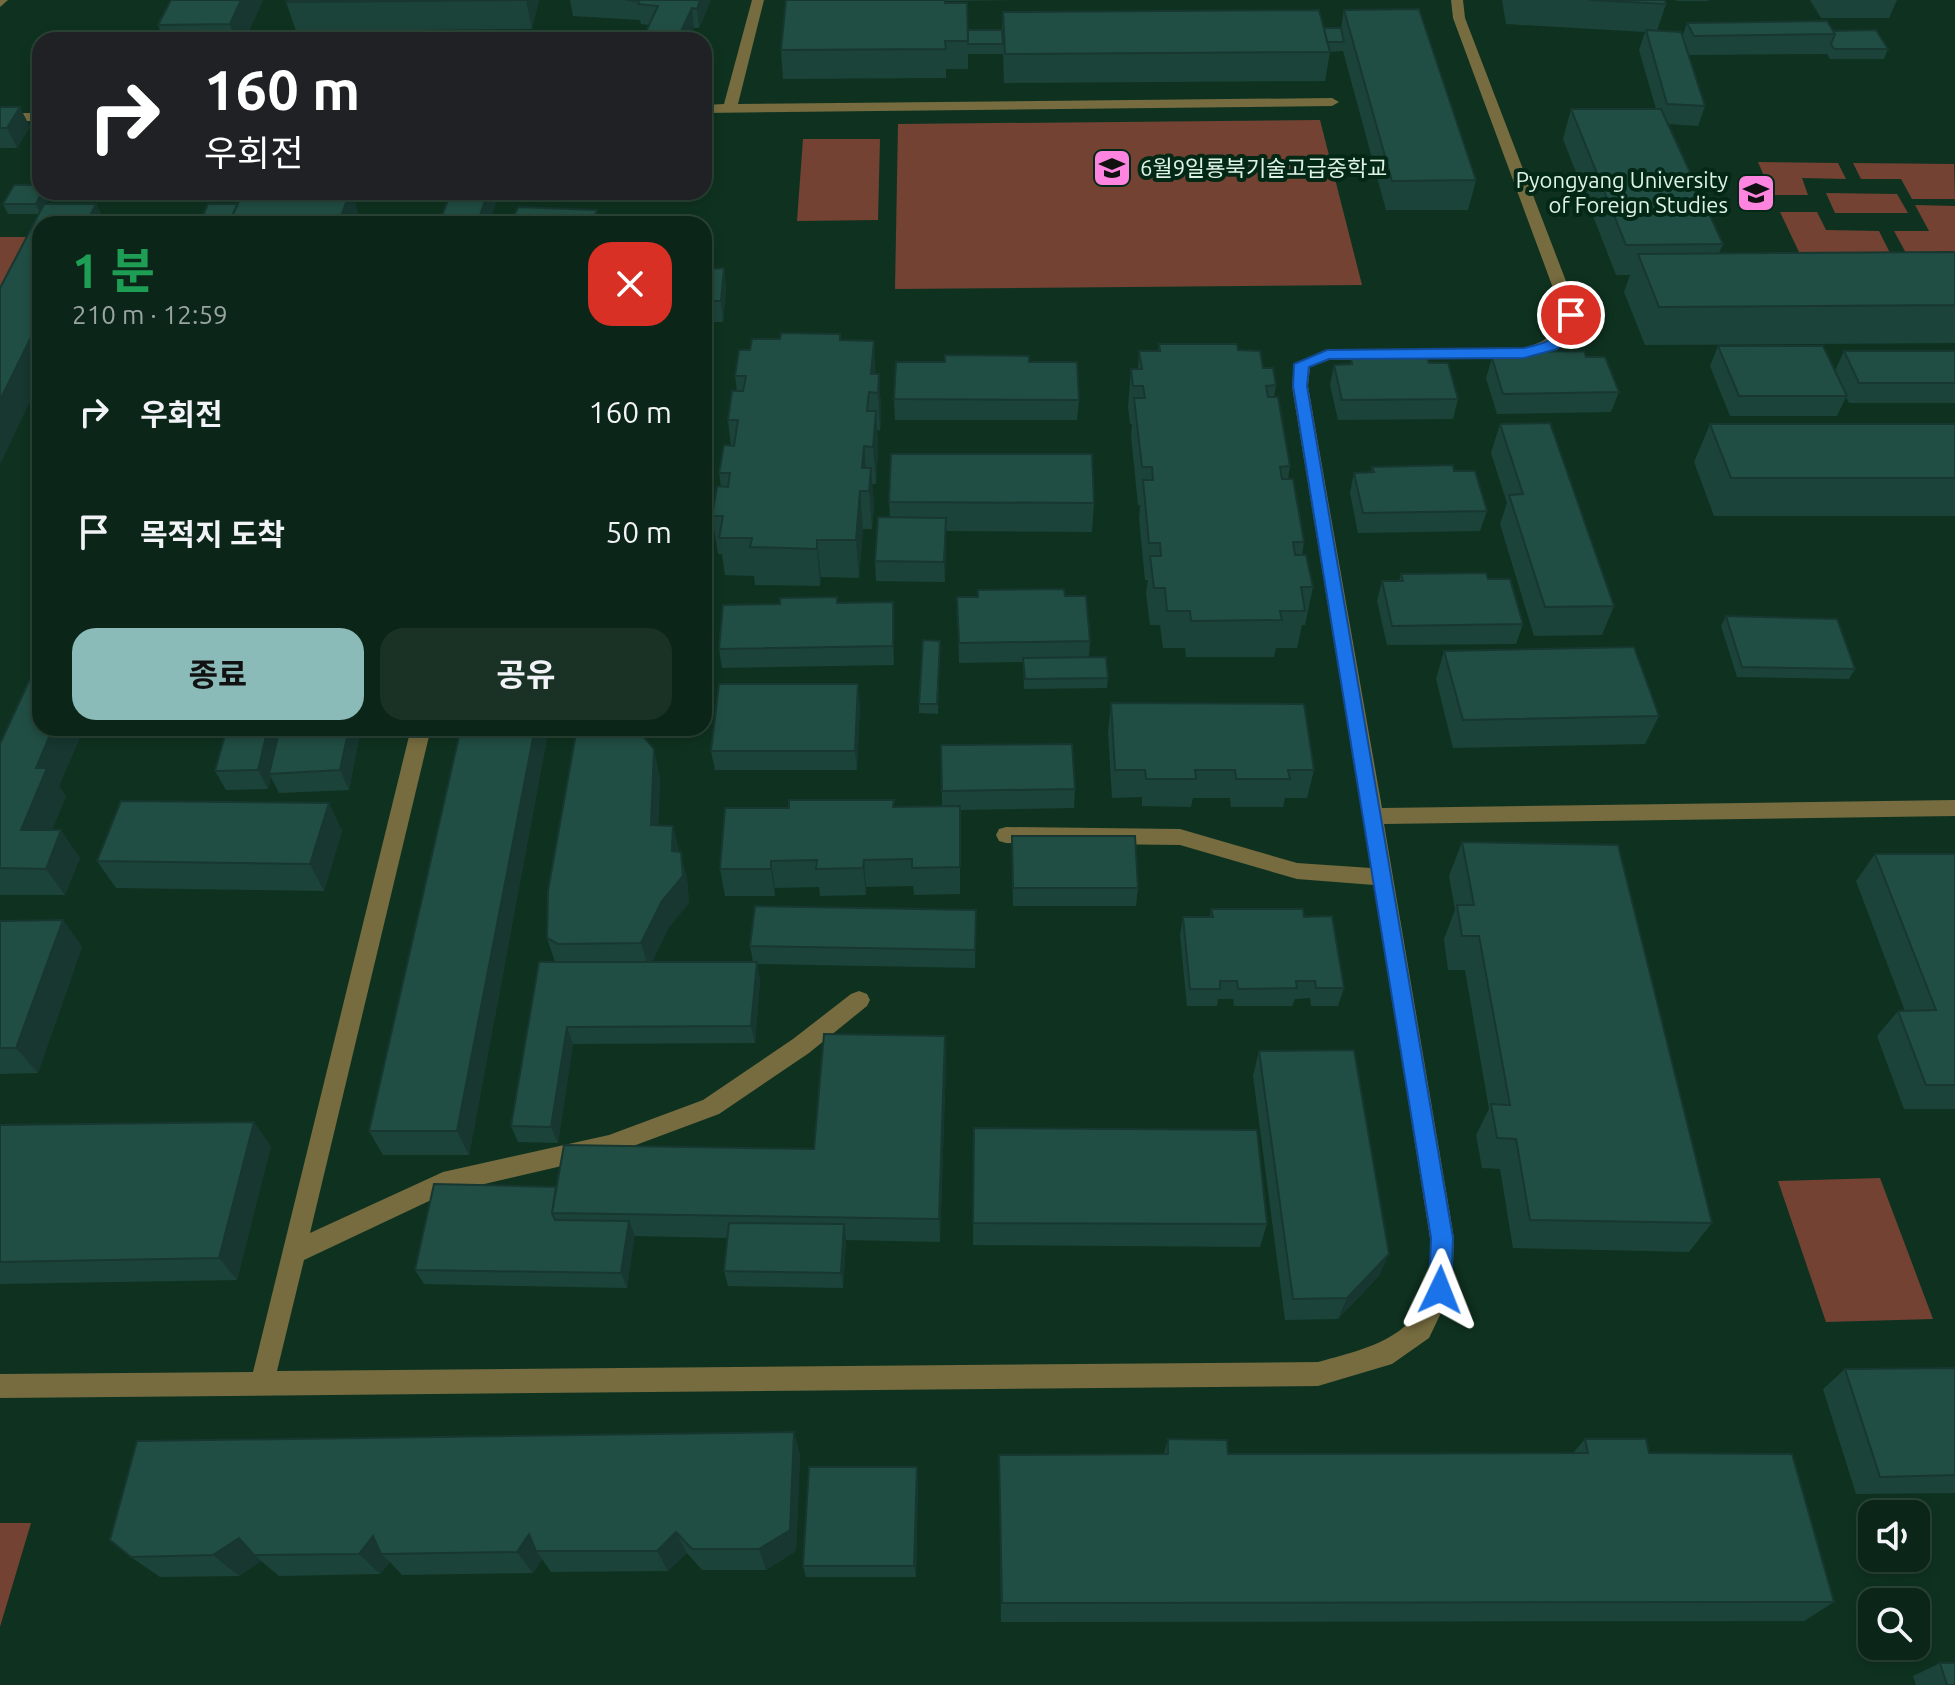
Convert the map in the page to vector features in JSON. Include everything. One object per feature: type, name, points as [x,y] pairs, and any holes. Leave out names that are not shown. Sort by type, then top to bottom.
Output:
[{"type":"street","points":[[730,108],[758,0]]},
{"type":"street","points":[[0,1386],[1318,1374],[1383,1356],[1420,1330],[1440,1290],[1442,1238],[1300,386],[1302,364],[1327,355],[1524,353],[1552,346],[1566,332],[1571,315],[1459,18],[1457,0]]},
{"type":"street","points":[[712,109],[1332,102]]},
{"type":"street","points":[[0,117],[32,117]]},
{"type":"street","points":[[262,1384],[419,736]]},
{"type":"street","points":[[1373,816],[1955,808]]},
{"type":"street","points":[[1006,835],[1180,837],[1297,871],[1383,877]]},
{"type":"street","points":[[293,1253],[443,1183],[609,1145],[711,1107],[801,1046],[859,1000]]},
{"type":"shaded area","points":[[1320,120],[1362,285],[895,289],[898,124]]},
{"type":"shaded area","points":[[803,139],[880,139],[878,220],[797,221]]},
{"type":"shaded area","points":[[1758,162],[1838,163],[1846,179],[1802,178],[1808,195],[1772,195]]},
{"type":"shaded area","points":[[1853,163],[1954,164],[1955,199],[1912,199],[1901,179],[1861,179]]},
{"type":"shaded area","points":[[1826,193],[1897,194],[1908,213],[1835,213]]},
{"type":"shaded area","points":[[1915,205],[1955,206],[1955,253],[1906,253],[1894,231],[1929,231]]},
{"type":"shaded area","points":[[1780,212],[1817,212],[1826,230],[1879,231],[1890,253],[1799,252]]},
{"type":"shaded area","points":[[0,237],[32,237],[32,255],[0,328]]},
{"type":"shaded area","points":[[1880,1178],[1933,1319],[1826,1322],[1778,1181]]},
{"type":"shaded area","points":[[0,1523],[31,1523],[0,1627]]},
{"type":"building","points":[[171,0],[241,0],[230,24],[158,25]]},
{"type":"building","points":[[287,0],[526,0],[286,2]]},
{"type":"building","points":[[626,0],[700,0],[697,9],[692,8],[681,32],[646,32],[658,6],[638,4],[639,1]]},
{"type":"building","points":[[786,0],[945,0],[945,3],[967,3],[968,41],[945,41],[946,49],[781,50]]},
{"type":"building","points":[[1589,0],[1665,0],[1666,4]]},
{"type":"building","points":[[1419,9],[1476,180],[1392,181],[1344,10]]},
{"type":"building","points":[[1319,10],[1330,52],[1005,54],[1003,12]]},
{"type":"building","points":[[1827,21],[1835,34],[1694,36],[1687,23]]},
{"type":"building","points":[[1324,28],[1341,28],[1344,42],[1327,42]]},
{"type":"building","points":[[968,30],[1002,30],[1003,44],[968,44]]},
{"type":"building","points":[[1646,30],[1681,32],[1705,106],[1667,104]]},
{"type":"building","points":[[1876,30],[1888,49],[1834,49],[1831,44],[1835,34],[1833,31]]},
{"type":"building","points":[[0,107],[20,107],[7,128],[0,128]]},
{"type":"building","points":[[1571,109],[1661,109],[1723,244],[1626,245]]},
{"type":"building","points":[[14,185],[32,185],[32,200],[38,200],[36,204],[3,204]]},
{"type":"building","points":[[239,200],[347,200],[341,216],[232,216]]},
{"type":"building","points":[[448,200],[485,200],[480,216],[442,216]]},
{"type":"building","points":[[44,204],[96,204],[90,216],[38,216]]},
{"type":"building","points":[[208,204],[238,204],[232,216],[203,216]]},
{"type":"building","points":[[518,207],[597,210],[595,216],[514,216]]},
{"type":"building","points":[[32,227],[32,335],[0,400],[0,288]]},
{"type":"building","points":[[1955,252],[1955,305],[1659,307],[1638,254]]},
{"type":"building","points":[[724,268],[721,301],[712,301],[712,269]]},
{"type":"building","points":[[781,333],[840,334],[840,340],[874,341],[871,374],[879,374],[878,393],[869,392],[867,411],[876,411],[873,447],[864,446],[862,468],[871,468],[869,491],[860,491],[856,540],[817,540],[817,549],[750,547],[752,538],[719,538],[723,516],[712,516],[717,486],[728,487],[730,473],[719,473],[724,445],[734,446],[738,420],[728,420],[732,391],[743,391],[746,376],[735,376],[739,350],[750,350],[752,339],[780,339]]},
{"type":"building","points":[[1159,344],[1237,344],[1238,350],[1260,351],[1263,368],[1273,368],[1276,385],[1266,386],[1268,397],[1278,397],[1290,466],[1280,467],[1282,479],[1293,479],[1304,542],[1293,542],[1295,555],[1306,555],[1313,587],[1301,587],[1305,611],[1280,611],[1282,620],[1191,621],[1190,611],[1167,611],[1165,588],[1154,588],[1150,556],[1161,556],[1160,543],[1149,543],[1143,480],[1153,480],[1152,467],[1142,467],[1134,398],[1145,398],[1143,386],[1133,386],[1131,369],[1142,369],[1139,351],[1160,351]]},
{"type":"building","points":[[1718,346],[1823,346],[1847,396],[1739,396]]},
{"type":"building","points":[[1584,351],[1586,357],[1605,357],[1619,392],[1503,394],[1492,358],[1510,358],[1508,352]]},
{"type":"building","points":[[1844,351],[1955,351],[1955,383],[1859,383]]},
{"type":"building","points":[[945,355],[1029,356],[1029,362],[1077,362],[1079,400],[894,399],[896,362],[945,362]]},
{"type":"building","points":[[1427,358],[1429,363],[1448,363],[1458,399],[1342,400],[1334,365],[1352,364],[1351,359]]},
{"type":"building","points":[[1550,423],[1614,606],[1545,607],[1509,495],[1523,494],[1500,424]]},
{"type":"building","points":[[1710,424],[1955,424],[1955,478],[1731,478]]},
{"type":"building","points":[[891,454],[1092,454],[1094,503],[889,502]]},
{"type":"building","points":[[1453,465],[1454,471],[1475,471],[1487,511],[1363,513],[1354,473],[1374,472],[1372,467]]},
{"type":"building","points":[[878,517],[946,518],[944,562],[875,561]]},
{"type":"building","points":[[1486,573],[1488,579],[1510,579],[1523,624],[1392,626],[1382,581],[1403,581],[1401,574]]},
{"type":"building","points":[[1064,589],[1065,596],[1086,596],[1090,641],[959,643],[957,597],[978,597],[978,590]]},
{"type":"building","points":[[837,597],[837,603],[893,602],[893,646],[719,649],[723,605],[780,604],[780,598]]},
{"type":"building","points":[[1726,616],[1837,619],[1855,669],[1742,667]]},
{"type":"building","points":[[923,640],[940,641],[937,704],[919,704]]},
{"type":"building","points":[[1634,647],[1659,716],[1463,720],[1444,651]]},
{"type":"building","points":[[1106,657],[1108,678],[1025,679],[1023,658]]},
{"type":"building","points":[[32,675],[32,736],[50,736],[36,768],[47,768],[21,830],[61,830],[46,869],[0,868],[0,744]]},
{"type":"building","points":[[719,684],[858,684],[855,751],[711,751]]},
{"type":"building","points":[[1111,703],[1304,704],[1314,770],[1288,770],[1290,779],[1236,779],[1235,770],[1195,770],[1196,779],[1146,779],[1145,770],[1115,770]]},
{"type":"building","points":[[225,736],[266,736],[258,770],[215,771]]},
{"type":"building","points":[[278,736],[347,736],[340,770],[269,774]]},
{"type":"building","points":[[459,736],[533,736],[457,1131],[369,1131]]},
{"type":"building","points":[[576,736],[643,736],[654,749],[651,825],[673,826],[672,851],[681,852],[683,876],[662,901],[641,943],[558,944],[547,938],[548,891]]},
{"type":"building","points":[[1072,744],[1075,789],[942,791],[941,745]]},
{"type":"building","points":[[789,800],[894,800],[893,807],[960,806],[960,867],[912,868],[912,859],[864,860],[863,868],[816,869],[817,860],[771,861],[771,869],[720,869],[725,808],[789,808]]},
{"type":"building","points":[[121,801],[329,803],[310,864],[97,861]]},
{"type":"building","points":[[1012,836],[1135,836],[1138,888],[1013,888]]},
{"type":"building","points":[[1462,842],[1618,845],[1712,1223],[1530,1220],[1516,1139],[1497,1138],[1491,1104],[1510,1105],[1479,936],[1462,936],[1457,905],[1474,905]]},
{"type":"building","points":[[1875,854],[1955,854],[1955,1085],[1926,1085],[1898,1011],[1936,1010]]},
{"type":"building","points":[[755,906],[976,910],[975,950],[750,946]]},
{"type":"building","points":[[1211,909],[1303,909],[1304,917],[1332,916],[1344,988],[1316,988],[1315,981],[1296,981],[1297,988],[1238,989],[1237,981],[1220,981],[1220,989],[1190,989],[1183,917],[1213,917]]},
{"type":"building","points":[[63,920],[16,1048],[0,1048],[0,921]]},
{"type":"building","points":[[539,962],[757,962],[751,1026],[567,1027],[551,1127],[511,1126]]},
{"type":"building","points":[[824,1034],[945,1036],[939,1219],[552,1213],[564,1145],[814,1149]]},
{"type":"building","points":[[1354,1050],[1389,1254],[1347,1298],[1293,1299],[1259,1051]]},
{"type":"building","points":[[254,1122],[219,1258],[0,1262],[0,1125]]},
{"type":"building","points":[[974,1128],[1257,1130],[1267,1224],[973,1223]]},
{"type":"building","points":[[434,1184],[556,1187],[552,1213],[555,1220],[629,1221],[621,1273],[415,1270]]},
{"type":"building","points":[[729,1223],[844,1224],[841,1273],[724,1271]]},
{"type":"building","points":[[1955,1368],[1955,1475],[1880,1477],[1845,1369]]},
{"type":"building","points":[[794,1432],[790,1530],[759,1549],[692,1549],[676,1532],[657,1551],[536,1551],[529,1534],[517,1552],[381,1554],[373,1536],[359,1554],[254,1555],[239,1538],[213,1555],[131,1557],[110,1540],[137,1441]]},
{"type":"building","points":[[1168,1439],[1227,1440],[1228,1454],[1588,1453],[1585,1439],[1646,1439],[1649,1453],[1792,1454],[1834,1602],[1002,1603],[999,1455],[1168,1454]]},
{"type":"building","points":[[809,1467],[917,1467],[914,1566],[803,1566]]},
{"type":"building","points":[[1940,1663],[1955,1663],[1955,1685],[1947,1685]]},
{"type":"place","name":"6월9일룡북기술고급중학교","points":[[1112,168]]},
{"type":"place","name":"Pyongyang University of Foreign Studies","points":[[1756,193]]},
{"type":"route","points":[[1440,1290],[1442,1238],[1300,386],[1302,364],[1327,355],[1524,353],[1552,346],[1566,332],[1571,315]]}]
